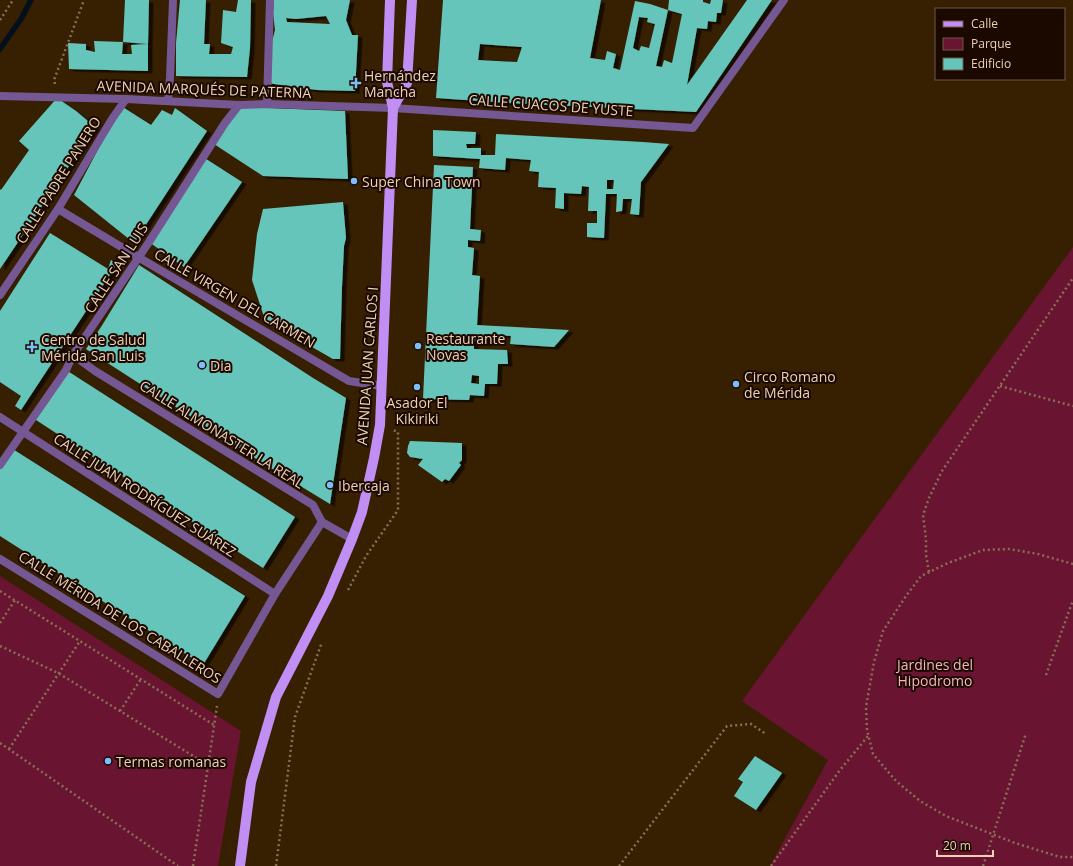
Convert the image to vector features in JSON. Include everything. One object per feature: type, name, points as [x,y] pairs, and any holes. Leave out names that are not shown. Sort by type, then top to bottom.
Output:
[{"type":"main road","name":"AVENIDA JUAN CARLOS I","points":[[240,866],[251,782],[276,697],[328,596],[352,539],[362,512],[380,425],[393,108],[387,82],[390,0]]},
{"type":"main road","name":"AVENIDA JUAN CARLOS I","points":[[393,108],[407,83],[412,0]]},
{"type":"street","points":[[168,101],[173,0]]},
{"type":"street","points":[[267,104],[270,0]]},
{"type":"street","name":"CALLE CUACOS DE YUSTE","points":[[406,108],[693,128],[784,0]]},
{"type":"street","name":"AVENIDA MARQUÉS DE PATERNA","points":[[0,96],[126,99],[239,105],[267,104],[406,108]]},
{"type":"street","name":"CALLE PADRE PANERO","points":[[0,296],[58,209],[112,119],[126,99]]},
{"type":"street","name":"CALLE SAN LUIS","points":[[0,465],[66,370],[73,356],[225,123],[239,105]]},
{"type":"street","name":"CALLE VIRGEN DEL CARMEN","points":[[58,209],[349,381],[382,386]]},
{"type":"street","name":"CALLE ALMONASTER LA REAL","points":[[73,356],[313,505],[322,522]]},
{"type":"street","name":"CALLE JUAN RODRÍGUEZ SUÁREZ","points":[[0,417],[275,594]]},
{"type":"street","points":[[322,522],[352,539]]},
{"type":"street","name":"CALLE MÉRIDA DE LOS CABALLEROS","points":[[0,558],[218,694],[275,594],[322,522]]},
{"type":"path","points":[[0,20],[13,0]]},
{"type":"path","points":[[57,98],[54,80],[84,0]]},
{"type":"path","points":[[929,572],[926,555],[923,515],[929,498],[942,471],[1073,278]]},
{"type":"path","points":[[1000,386],[1073,406]]},
{"type":"path","points":[[347,591],[366,556],[398,510],[398,432],[380,425]]},
{"type":"path","points":[[1073,564],[1038,554],[1009,549],[983,550],[948,563],[921,576],[906,596],[884,631],[874,662],[866,707],[867,730],[873,754],[896,781],[920,801],[946,816],[993,835],[1060,857],[1073,857]]},
{"type":"path","points":[[0,591],[214,725]]},
{"type":"path","points":[[0,623],[15,600]]},
{"type":"path","points":[[1046,675],[1073,600]]},
{"type":"path","points":[[276,866],[295,717],[323,640]]},
{"type":"path","points":[[9,749],[80,641]]},
{"type":"path","points":[[0,646],[58,673],[208,765]]},
{"type":"path","points":[[120,711],[141,679]]},
{"type":"path","points":[[193,866],[218,694]]},
{"type":"path","points":[[619,866],[727,726],[751,724],[766,734]]},
{"type":"path","points":[[983,866],[1026,733]]},
{"type":"path","points":[[770,866],[840,770],[868,736]]},
{"type":"path","points":[[0,743],[178,866]]},
{"type":"green space","name":"Jardines del Hipodromo","points":[[1073,247],[1073,866],[770,866],[828,760],[742,701]]},
{"type":"green space","points":[[0,576],[241,731],[218,866],[0,866]]},
{"type":"building","points":[[125,0],[149,0],[148,44],[123,42]]},
{"type":"building","points":[[180,0],[206,0],[204,44],[210,44],[209,54],[231,54],[233,47],[221,43],[223,10],[236,12],[238,0],[251,0],[250,48],[247,77],[176,76],[176,43]]},
{"type":"building","points":[[274,0],[350,0],[346,20],[352,35],[358,35],[355,91],[317,90],[267,83],[268,57],[275,30],[273,13]],"holes":[[[326,16],[330,24],[287,22],[286,18],[296,19]]]},
{"type":"building","points":[[443,0],[601,0],[590,58],[605,60],[607,51],[616,54],[613,68],[620,70],[635,1],[668,10],[669,0],[703,0],[703,2],[710,4],[711,0],[723,0],[721,13],[717,13],[716,22],[708,21],[707,29],[697,28],[687,85],[747,0],[772,0],[696,112],[436,98]],"holes":[[[668,10],[682,14],[672,63],[664,60],[662,67],[656,66]],[[639,17],[648,18],[647,22],[655,24],[649,48],[641,46],[639,51],[633,48]],[[480,44],[522,47],[517,62],[478,60]]]},
{"type":"building","points":[[94,41],[123,42],[122,54],[132,54],[131,45],[148,44],[148,71],[69,69],[68,43],[86,44],[86,50],[95,52]]},
{"type":"building","points":[[57,98],[95,127],[0,269],[0,189],[1,190],[29,150],[19,141]]},
{"type":"building","points":[[121,106],[151,125],[162,110],[172,115],[175,108],[207,131],[134,243],[74,195]]},
{"type":"building","points":[[241,107],[345,111],[348,179],[263,176],[214,144]]},
{"type":"building","points":[[433,130],[476,132],[475,144],[466,144],[467,148],[481,148],[481,155],[495,155],[496,134],[669,144],[641,182],[639,215],[630,214],[632,199],[623,199],[622,211],[616,212],[617,194],[606,194],[604,238],[587,237],[587,223],[597,223],[597,211],[588,211],[589,187],[582,186],[581,194],[564,193],[564,209],[555,208],[556,188],[538,187],[539,172],[529,171],[531,160],[506,158],[505,170],[479,168],[480,159],[433,156]],"holes":[[[607,180],[614,180],[613,189],[607,189]]]},
{"type":"building","points":[[203,157],[242,182],[184,267],[149,242]]},
{"type":"building","points":[[434,165],[473,167],[470,229],[481,230],[480,241],[468,240],[468,247],[474,248],[472,275],[480,276],[477,325],[569,330],[554,347],[510,344],[511,336],[487,334],[487,343],[474,342],[474,349],[507,350],[508,364],[498,364],[497,384],[485,384],[484,396],[470,395],[469,400],[423,399]],"holes":[[[472,375],[479,376],[479,384],[471,383]]]},
{"type":"building","points":[[343,202],[346,238],[344,246],[340,359],[333,359],[265,320],[252,280],[257,234],[263,209]]},
{"type":"building","name":"Centro de Salud Mérida San Luis","points":[[50,233],[108,269],[111,260],[117,264],[21,410],[15,406],[21,396],[0,382],[0,311]]},
{"type":"building","points":[[139,265],[346,398],[330,504],[261,462],[86,349]]},
{"type":"building","points":[[66,370],[295,517],[263,568],[33,418]]},
{"type":"building","points":[[410,441],[462,443],[462,460],[459,463],[461,465],[449,481],[445,479],[442,482],[418,465],[423,459],[410,457],[407,453]]},
{"type":"building","points":[[11,448],[245,596],[203,665],[0,536],[0,467]]},
{"type":"building","points":[[755,756],[782,773],[756,810],[734,796],[743,782],[738,779]]},
{"type":"waterway","points":[[0,49],[21,19],[31,0]]},
{"type":"place","name":"Hernández Mancha","points":[[356,83]]},
{"type":"place","name":"Super China Town","points":[[354,181]]},
{"type":"place","name":"Restaurante Novas","points":[[418,346]]},
{"type":"place","name":"Centro de Salud Mérida San Luis","points":[[32,347]]},
{"type":"place","name":"Dia","points":[[202,365]]},
{"type":"place","name":"Circo Romano de Mérida","points":[[736,384]]},
{"type":"place","name":"Asador El Kikiriki","points":[[417,387]]},
{"type":"place","name":"Ibercaja","points":[[330,485]]},
{"type":"place","name":"Termas romanas","points":[[108,761]]}]
